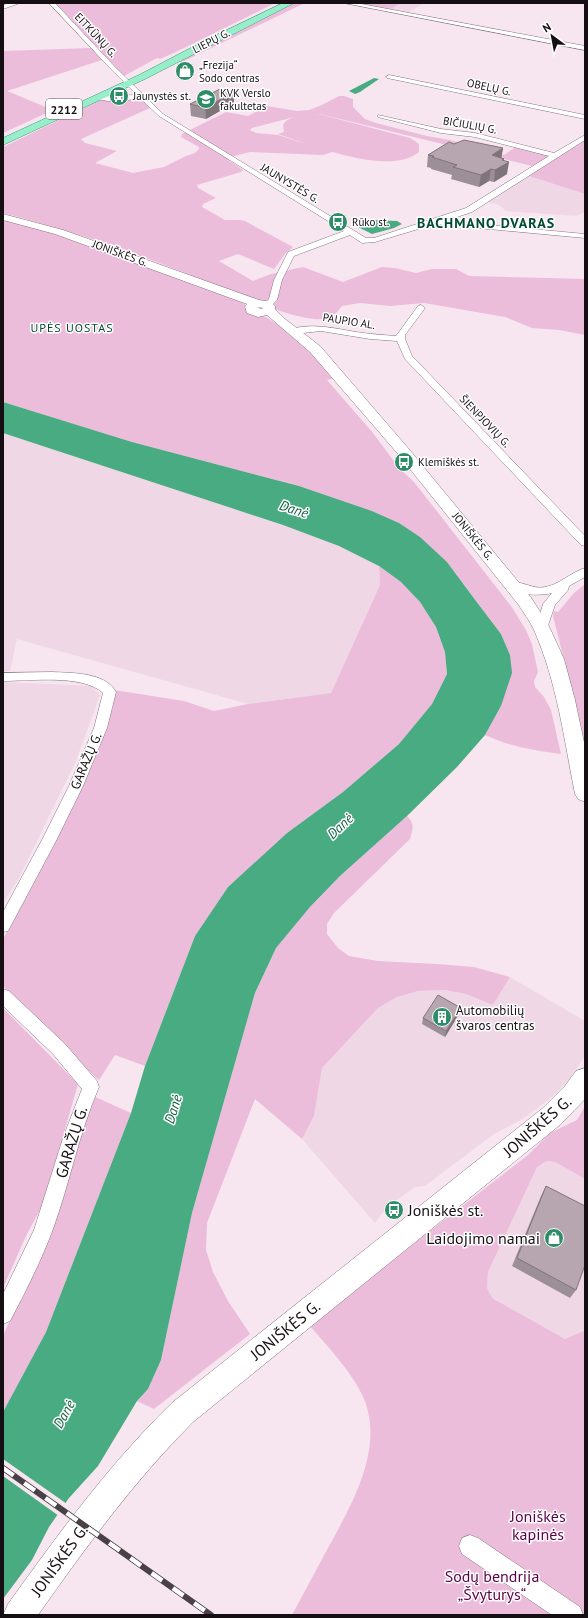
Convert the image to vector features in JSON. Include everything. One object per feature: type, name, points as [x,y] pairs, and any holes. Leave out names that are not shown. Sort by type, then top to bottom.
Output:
[{"type":"main road","name":"LIEPŲ G.","points":[[3,142],[99,98],[280,3]]},
{"type":"main road","name":"LIEPŲ G.","points":[[3,138],[127,82],[290,3]]},
{"type":"main road","name":"JONIŠKĖS G.","points":[[3,216],[88,242],[261,307],[294,331],[315,349],[526,593],[554,659],[566,700],[585,794]]},
{"type":"main road","name":"JONIŠKĖS G.","points":[[19,1615],[115,1484],[163,1430],[195,1402],[523,1140],[574,1094],[585,1079]]},
{"type":"street","points":[[3,7],[17,3]]},
{"type":"street","name":"EITKŪNŲ G.","points":[[52,3],[127,82]]},
{"type":"street","points":[[347,3],[585,48]]},
{"type":"street","name":"OBELŲ G.","points":[[389,77],[585,117]]},
{"type":"street","name":"JAUNYSTĖS G.","points":[[127,82],[161,115],[365,241],[370,241],[432,223],[469,210],[585,137]]},
{"type":"street","points":[[99,98],[108,99],[142,97]]},
{"type":"street","name":"BIČIULIŲ G.","points":[[380,116],[441,131],[475,135],[556,156]]},
{"type":"street","points":[[432,223],[585,236]]},
{"type":"street","points":[[261,307],[274,300],[278,280],[291,254],[350,232]]},
{"type":"street","points":[[400,339],[401,335],[421,308]]},
{"type":"street","name":"PAUPIO AL.","points":[[294,331],[308,328],[318,328],[365,336],[400,339]]},
{"type":"street","name":"ŠIENPJOVIŲ G.","points":[[400,339],[408,357],[585,543]]},
{"type":"street","points":[[542,628],[549,604],[553,598],[570,581],[585,572]]},
{"type":"street","points":[[526,593],[570,581]]},
{"type":"street","points":[[526,593],[553,598]]},
{"type":"street","name":"GARAŽŲ G.","points":[[3,677],[73,678],[91,680],[100,683],[110,692],[107,710],[91,754],[55,831],[3,926]]},
{"type":"street","name":"GARAŽŲ G.","points":[[3,996],[59,1049],[91,1087],[81,1107],[49,1216],[36,1251],[3,1314]]},
{"type":"street","points":[[470,1546],[572,1615]]},
{"type":"shaded area","points":[[339,3],[425,3],[403,15]]},
{"type":"shaded area","points":[[529,176],[585,194],[585,212],[576,216],[506,211],[499,205],[487,202]]},
{"type":"shaded area","points":[[3,433],[283,525],[339,546],[379,566],[380,585],[331,693],[248,704],[17,639],[10,671],[3,671]]},
{"type":"shaded area","points":[[3,682],[92,686],[100,695],[76,761],[18,880],[3,903]]},
{"type":"shaded area","points":[[510,977],[585,1021],[585,1056],[569,1080],[551,1098],[521,1120],[494,1134],[425,1186],[415,1187],[387,1207],[375,1223],[302,1139],[314,1116],[322,1068],[378,1008],[397,997],[418,991],[445,990],[466,994],[493,1005]]},
{"type":"shaded area","points":[[547,1161],[555,1162],[585,1179],[585,1332],[583,1331],[565,1339],[492,1298],[487,1289],[488,1272],[537,1167]]},
{"type":"green space","points":[[55,3],[275,3],[178,51],[160,59],[157,58],[124,76]]},
{"type":"green space","points":[[293,3],[305,3],[179,63],[184,58]]},
{"type":"green space","points":[[353,3],[401,3],[389,10]]},
{"type":"green space","points":[[91,48],[102,60],[7,91],[53,110],[3,133],[3,51]]},
{"type":"green space","points":[[339,96],[353,99],[353,107],[365,119],[376,123],[427,136],[450,140],[504,155],[516,147],[548,155],[548,157],[532,166],[320,114],[302,115],[252,128],[250,130],[256,133],[278,135],[332,152],[323,155],[250,152],[234,156],[228,160],[243,170],[241,172],[197,185],[198,188],[216,198],[203,204],[202,207],[225,220],[245,221],[293,247],[285,254],[274,269],[238,254],[219,261],[253,281],[271,274],[303,267],[343,282],[382,267],[395,268],[416,273],[432,269],[456,269],[469,276],[585,279],[585,335],[559,330],[532,328],[505,317],[424,303],[390,306],[360,303],[342,306],[336,313],[323,319],[302,317],[262,304],[134,254],[56,228],[3,213],[3,147],[101,100],[139,98],[150,108],[81,139],[85,143],[117,151],[95,163],[133,173],[164,167],[195,153],[199,147],[181,137],[182,134],[226,112],[248,116],[267,106],[297,111],[309,110]]},
{"type":"green space","points":[[310,114],[319,114],[410,138],[419,144],[419,152],[405,159],[389,161],[370,160],[329,151],[278,134],[284,132],[283,125],[289,119]]},
{"type":"green space","points":[[585,139],[585,194],[529,176]]},
{"type":"green space","points":[[3,219],[60,235],[223,294],[241,302],[292,333],[335,378],[327,380],[373,433],[399,468],[414,482],[511,606],[526,630],[532,644],[538,672],[534,681],[535,687],[544,697],[551,710],[561,754],[513,745],[485,735],[501,706],[510,655],[501,634],[447,562],[399,523],[372,511],[299,486],[132,442],[3,402]]},
{"type":"green space","points":[[379,566],[401,582],[420,602],[436,627],[445,652],[447,674],[432,704],[399,744],[343,792],[287,833],[228,887],[195,936],[145,1066],[115,1055],[99,1080],[3,986],[3,939],[46,860],[61,821],[102,739],[113,707],[114,690],[184,701],[214,711],[248,704],[331,693],[380,585]]},
{"type":"green space","points":[[585,584],[585,743],[553,616],[554,611],[558,612],[574,593]]},
{"type":"green space","points":[[407,816],[413,827],[410,839],[334,913],[327,924],[327,934],[338,948],[349,956],[378,961],[474,967],[510,977],[493,1005],[466,994],[445,990],[418,991],[397,997],[378,1008],[322,1068],[314,1116],[302,1139],[255,1099],[207,1223],[206,1250],[213,1272],[228,1301],[250,1334],[154,1409],[137,1401],[148,1389],[161,1360],[192,1213],[255,993],[276,948],[310,907],[340,876]]},
{"type":"green space","points":[[3,1008],[78,1084],[44,1202],[26,1236],[3,1288]]},
{"type":"green space","points":[[93,1096],[131,1113],[46,1332],[3,1412],[3,1336],[61,1204]]},
{"type":"green space","points":[[585,1106],[585,1179],[555,1162],[547,1161],[537,1167],[488,1272],[487,1288],[492,1298],[565,1339],[583,1331],[585,1332],[585,1615],[292,1615],[346,1515],[362,1479],[370,1441],[370,1423],[362,1394],[349,1373],[309,1325],[528,1155],[550,1133],[577,1120]]},
{"type":"water","points":[[374,78],[379,79],[360,92],[355,94],[349,91]]},
{"type":"water","points":[[374,220],[397,221],[402,224],[394,228],[372,234],[358,227],[359,225]]},
{"type":"water","name":"Danė","points":[[3,402],[132,442],[299,486],[372,511],[399,523],[420,537],[447,562],[501,634],[510,655],[512,673],[501,706],[485,735],[457,767],[407,816],[340,876],[310,907],[276,948],[255,993],[192,1213],[161,1360],[148,1389],[137,1401],[98,1466],[69,1498],[49,1527],[32,1560],[3,1599],[3,1412],[46,1332],[131,1113],[145,1066],[195,936],[228,887],[287,833],[343,792],[399,744],[432,704],[447,674],[445,652],[436,627],[420,602],[401,582],[379,566],[339,546],[283,525],[3,433]]},
{"type":"pier","points":[[3,1459],[67,1504],[59,1516],[3,1476]]},
{"type":"building","points":[[220,89],[234,92],[205,108],[190,104]]},
{"type":"building","points":[[464,140],[503,148],[492,155],[509,162],[495,170],[491,169],[481,175],[453,167],[457,165],[428,155],[449,142],[454,144]]},
{"type":"building","name":"Automobilių švaros centras","points":[[438,995],[461,1008],[446,1031],[423,1018]]},
{"type":"building","name":"Laidojimo namai","points":[[546,1186],[585,1206],[585,1265],[576,1290],[517,1258]]},
{"type":"railway","points":[[3,1468],[211,1615]]},
{"type":"place","name":"„Frezija“ Sodo centras","points":[[185,71]]},
{"type":"place","name":"Jaunystės st.","points":[[119,96]]},
{"type":"place","name":"KVK Verslo fakultetas","points":[[206,99]]},
{"type":"place","name":"Rūko st.","points":[[338,222]]},
{"type":"place","name":"Klemiškės st.","points":[[404,462]]},
{"type":"place","name":"Automobilių švaros centras","points":[[442,1017]]},
{"type":"place","name":"Joniškės st.","points":[[394,1210]]},
{"type":"place","name":"Laidojimo namai","points":[[554,1238]]},
{"type":"district","name":"BACHMANO DVARAS","points":[[486,223]]},
{"type":"district","name":"UPĖS UOSTAS","points":[[72,327]]},
{"type":"park label","name":"Joniškės kapinės","points":[[538,1525]]},
{"type":"park label","name":"Sodų bendrija „Švyturys“","points":[[492,1585]]}]
